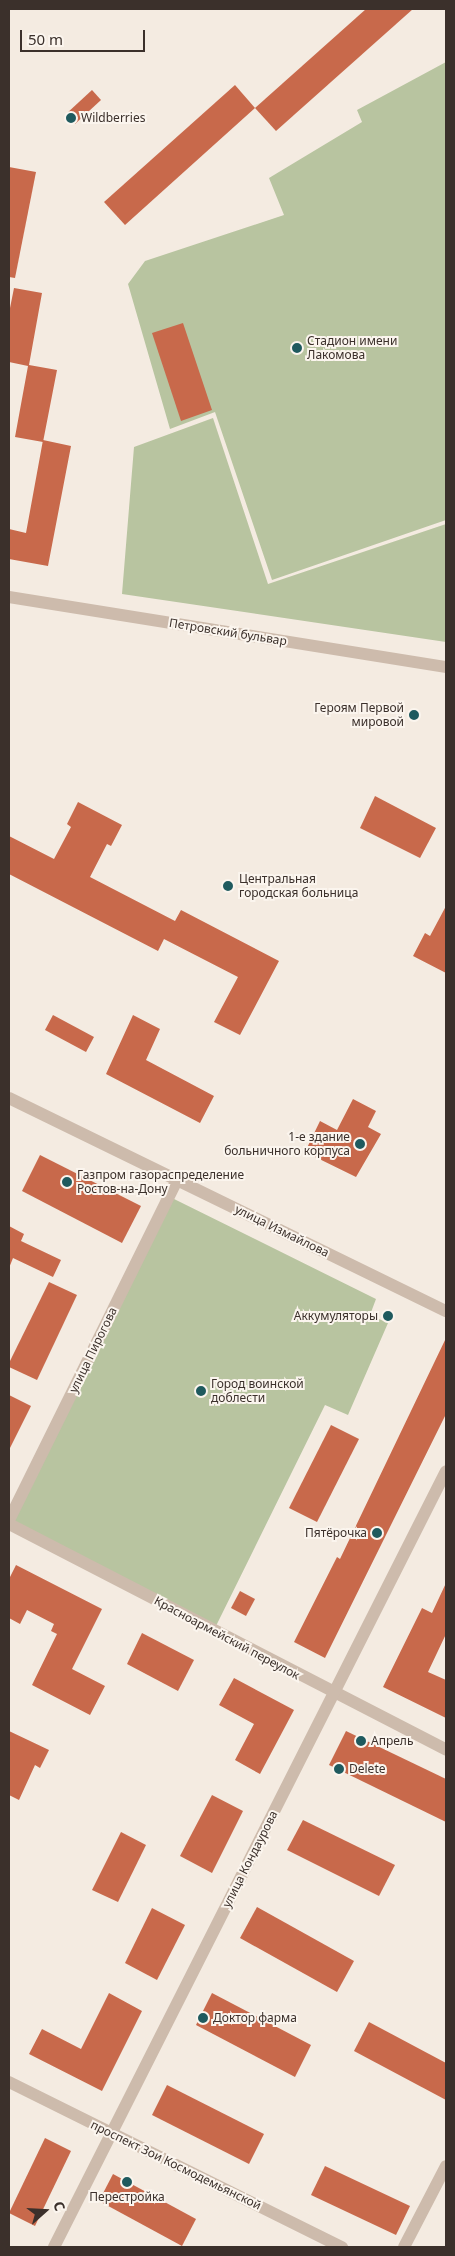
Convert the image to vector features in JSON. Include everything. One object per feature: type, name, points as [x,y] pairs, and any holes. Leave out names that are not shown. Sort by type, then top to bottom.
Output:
[{"type":"street","name":"Петровский бульвар","points":[[9,597],[446,668]]},
{"type":"street","name":"улица Измайлова","points":[[9,1098],[446,1311]]},
{"type":"street","name":"улица Пирогова","points":[[9,1520],[177,1180]]},
{"type":"street","name":"улица Кондаурова","points":[[54,2247],[110,2132],[446,1471]]},
{"type":"street","name":"Красноармейский переулок","points":[[9,1524],[334,1694],[446,1750]]},
{"type":"street","name":"проспект Зои Космодемьянской","points":[[9,2082],[342,2247]]},
{"type":"street","points":[[404,2247],[446,2166]]},
{"type":"green space","name":"Стадион имени Лакомова","points":[[446,62],[446,520],[272,580],[215,412],[170,429],[128,284],[145,261],[284,215],[269,178],[362,122],[357,110]]},
{"type":"green space","points":[[213,418],[268,584],[446,524],[446,642],[122,594],[134,447]]},
{"type":"green space","points":[[170,1197],[376,1299],[370,1315],[388,1323],[348,1415],[325,1405],[215,1628],[9,1523]]},
{"type":"building","points":[[366,9],[413,9],[276,131],[255,108]]},
{"type":"building","points":[[235,85],[255,108],[125,225],[104,202]]},
{"type":"building","points":[[92,90],[101,100],[75,124],[66,114]]},
{"type":"building","points":[[9,167],[36,172],[15,278],[9,277]]},
{"type":"building","points":[[14,288],[42,293],[29,365],[57,370],[43,442],[15,437],[28,366],[9,362],[9,313]]},
{"type":"building","points":[[183,323],[212,410],[181,421],[152,333]]},
{"type":"building","points":[[43,440],[71,446],[48,566],[9,559],[9,529],[26,533]]},
{"type":"building","points":[[375,796],[436,828],[420,858],[360,828]]},
{"type":"building","points":[[78,802],[122,825],[111,846],[107,844],[90,877],[175,921],[181,910],[279,961],[240,1035],[214,1022],[238,977],[164,939],[158,951],[9,874],[9,836],[54,859],[71,827],[67,824]]},
{"type":"building","points":[[446,906],[446,973],[413,956],[425,933],[430,936]]},
{"type":"building","points":[[53,1015],[94,1037],[86,1052],[45,1030]]},
{"type":"building","points":[[133,1015],[160,1029],[146,1060],[214,1096],[200,1123],[106,1074]]},
{"type":"building","points":[[353,1099],[376,1111],[368,1127],[381,1134],[356,1177],[305,1152],[320,1121],[337,1130]]},
{"type":"building","points":[[40,1155],[141,1206],[122,1243],[22,1191]]},
{"type":"building","points":[[9,1226],[24,1234],[21,1241],[61,1260],[53,1277],[13,1258],[9,1268]]},
{"type":"building","points":[[49,1282],[77,1295],[37,1380],[9,1367],[9,1363]]},
{"type":"building","points":[[446,1338],[446,1414],[325,1658],[294,1642],[337,1557],[340,1559]]},
{"type":"building","points":[[9,1395],[31,1406],[9,1450]]},
{"type":"building","points":[[331,1425],[359,1439],[317,1522],[289,1508]]},
{"type":"building","points":[[16,1565],[102,1609],[72,1669],[105,1686],[90,1715],[32,1685],[57,1634],[51,1631],[54,1624],[27,1610],[20,1624],[9,1618],[9,1579]]},
{"type":"building","points":[[446,1583],[446,1634],[428,1672],[446,1680],[446,1718],[383,1687],[422,1608],[432,1613]]},
{"type":"building","points":[[240,1591],[255,1599],[246,1616],[231,1608]]},
{"type":"building","points":[[142,1633],[194,1660],[178,1691],[127,1664]]},
{"type":"building","points":[[234,1678],[294,1710],[260,1774],[235,1760],[254,1724],[219,1705]]},
{"type":"building","points":[[9,1731],[49,1750],[40,1768],[35,1765],[19,1800],[9,1795]]},
{"type":"building","points":[[346,1731],[446,1779],[446,1822],[329,1765]]},
{"type":"building","points":[[212,1795],[243,1811],[212,1873],[180,1856]]},
{"type":"building","points":[[303,1820],[395,1865],[379,1896],[287,1850]]},
{"type":"building","points":[[121,1832],[146,1845],[118,1902],[92,1890]]},
{"type":"building","points":[[257,1907],[354,1961],[337,1992],[240,1938]]},
{"type":"building","points":[[152,1908],[185,1925],[157,1980],[125,1963]]},
{"type":"building","points":[[109,1993],[142,2011],[102,2091],[29,2054],[42,2029],[81,2049]]},
{"type":"building","points":[[212,1993],[311,2045],[295,2077],[196,2025]]},
{"type":"building","points":[[369,2022],[446,2063],[446,2100],[354,2051]]},
{"type":"building","points":[[167,2085],[264,2134],[249,2164],[152,2115]]},
{"type":"building","points":[[45,2138],[71,2151],[35,2226],[9,2213]]},
{"type":"building","points":[[325,2166],[410,2206],[396,2235],[311,2195]]},
{"type":"building","points":[[113,2174],[196,2219],[182,2246],[99,2201]]},
{"type":"place","name":"Wildberries","points":[[71,118]]},
{"type":"place","name":"Стадион имени Лакомова","points":[[297,348]]},
{"type":"place","name":"Героям Первой мировой","points":[[414,715]]},
{"type":"place","name":"Центральная городская больница","points":[[228,886]]},
{"type":"place","name":"1-е здание больничного корпуса","points":[[360,1144]]},
{"type":"place","name":"Газпром газораспределение Ростов-на-Дону","points":[[67,1182]]},
{"type":"place","name":"Аккумуляторы","points":[[388,1316]]},
{"type":"place","name":"Город воинской доблести","points":[[201,1391]]},
{"type":"place","name":"Пятёрочка","points":[[377,1533]]},
{"type":"place","name":"Апрель","points":[[361,1741]]},
{"type":"place","name":"Delete","points":[[339,1769]]},
{"type":"place","name":"Доктор фарма","points":[[203,2018]]},
{"type":"place","name":"Перестройка","points":[[127,2182]]}]
